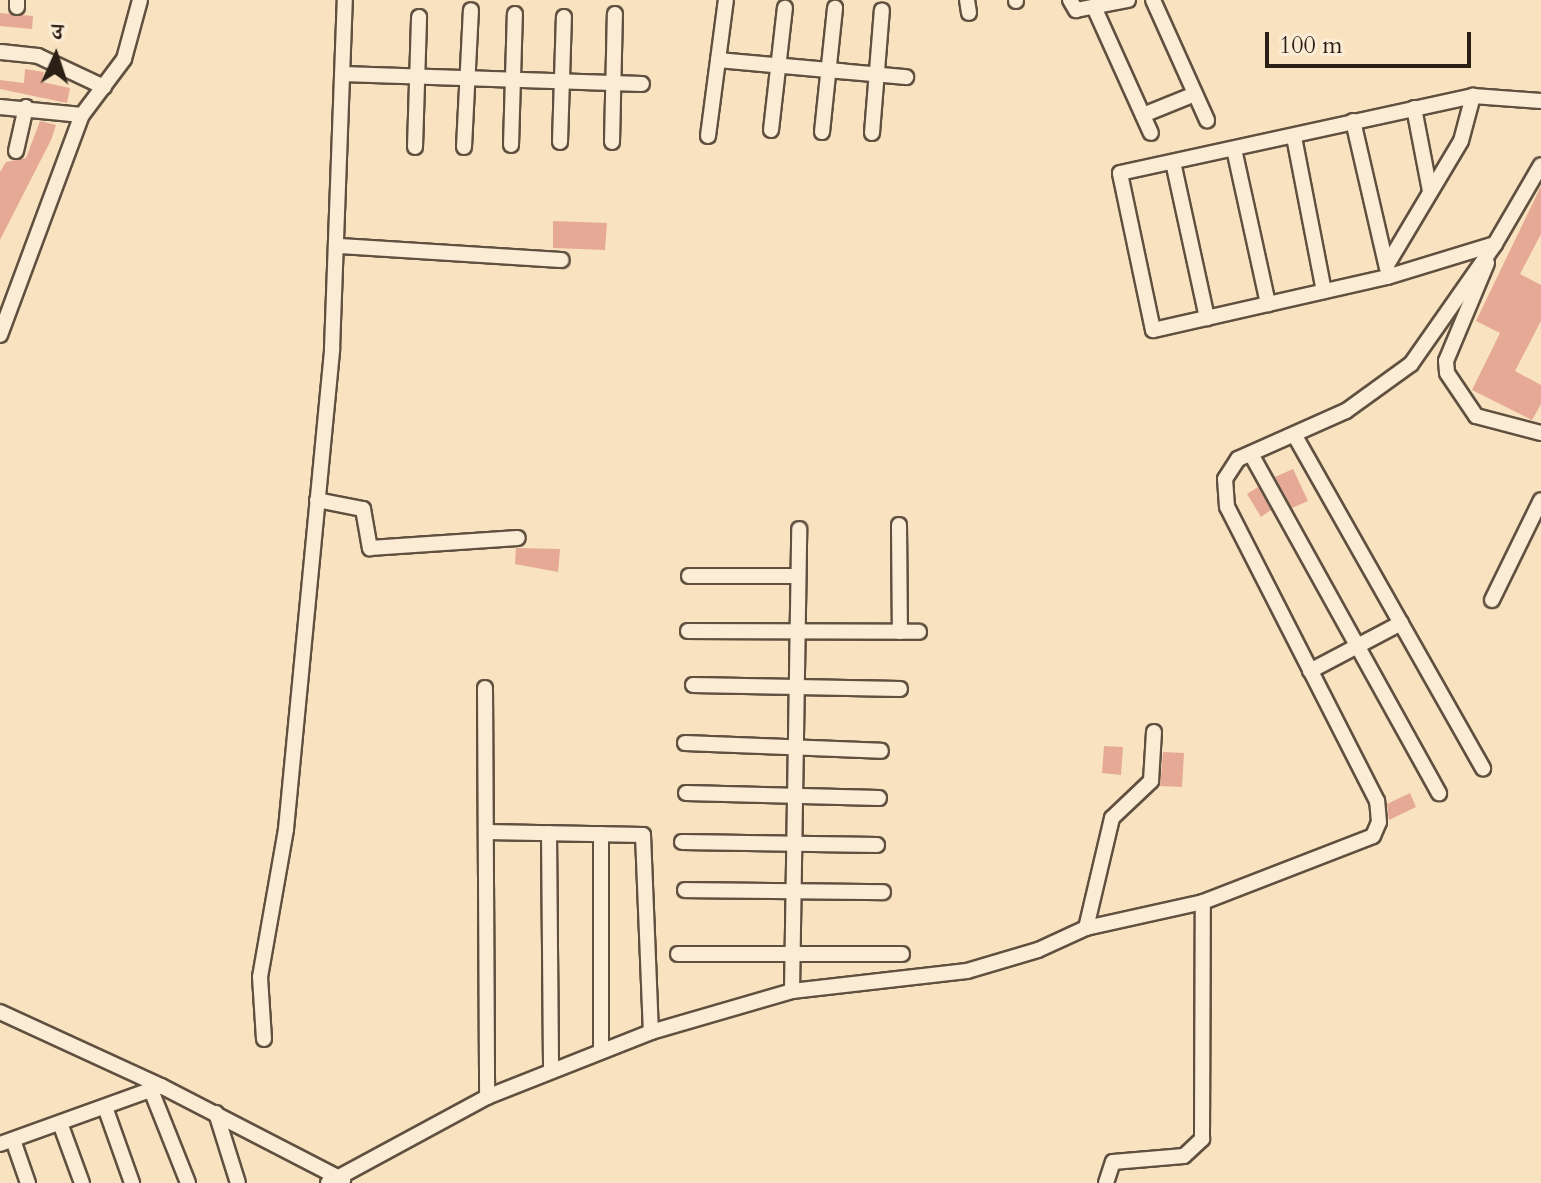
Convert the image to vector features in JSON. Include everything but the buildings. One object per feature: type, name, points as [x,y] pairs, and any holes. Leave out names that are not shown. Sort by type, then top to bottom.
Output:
[{"type":"street","points":[[0,335],[82,115],[132,43],[140,0]]},
{"type":"street","points":[[264,1039],[260,977],[286,829],[339,246],[345,0]]},
{"type":"street","points":[[708,136],[726,0]]},
{"type":"street","points":[[1070,0],[1076,10],[1122,1]]},
{"type":"street","points":[[1153,0],[1207,120]]},
{"type":"street","points":[[1094,7],[1151,133]]},
{"type":"street","points":[[771,130],[785,8]]},
{"type":"street","points":[[822,132],[835,8]]},
{"type":"street","points":[[464,147],[471,10]]},
{"type":"street","points":[[872,133],[882,10]]},
{"type":"street","points":[[511,145],[515,14]]},
{"type":"street","points":[[612,142],[615,14]]},
{"type":"street","points":[[415,147],[419,17]]},
{"type":"street","points":[[560,142],[564,17]]},
{"type":"street","points":[[1,52],[38,56],[104,87]]},
{"type":"street","points":[[718,60],[906,77]]},
{"type":"street","points":[[342,74],[642,84]]},
{"type":"street","points":[[1143,115],[1195,94]]},
{"type":"street","points":[[1495,244],[1387,271],[1324,291],[1153,330],[1120,173],[1473,96],[1541,101]]},
{"type":"street","points":[[1387,271],[1461,141],[1473,96]]},
{"type":"street","points":[[0,107],[26,107],[82,115]]},
{"type":"street","points":[[16,151],[26,107]]},
{"type":"street","points":[[1414,108],[1430,191]]},
{"type":"street","points":[[1353,121],[1387,271]]},
{"type":"street","points":[[1294,137],[1324,291]]},
{"type":"street","points":[[1234,149],[1268,304]]},
{"type":"street","points":[[1173,162],[1207,318]]},
{"type":"street","points":[[0,1012],[156,1088],[216,1113],[337,1181],[487,1097],[651,1032],[792,991],[950,975],[1038,950],[1086,928],[1203,902],[1366,841],[1377,829],[1377,801],[1227,507],[1224,493],[1230,467],[1251,454],[1346,411],[1411,364],[1495,244],[1541,165]]},
{"type":"street","points":[[1495,244],[1446,361],[1447,373],[1476,416],[1541,433]]},
{"type":"street","points":[[339,246],[562,260]]},
{"type":"street","points":[[1295,436],[1483,768]]},
{"type":"street","points":[[1251,454],[1439,793]]},
{"type":"street","points":[[317,500],[363,509],[370,548],[518,538]]},
{"type":"street","points":[[1492,600],[1541,500]]},
{"type":"street","points":[[899,525],[900,632]]},
{"type":"street","points":[[792,991],[799,529]]},
{"type":"street","points":[[689,576],[798,576]]},
{"type":"street","points":[[1310,671],[1401,623]]},
{"type":"street","points":[[688,631],[919,632]]},
{"type":"street","points":[[693,685],[900,689]]},
{"type":"street","points":[[485,688],[487,1097]]},
{"type":"street","points":[[1086,928],[1112,818],[1151,781],[1154,732]]},
{"type":"street","points":[[685,743],[881,751]]},
{"type":"street","points":[[686,793],[879,798]]},
{"type":"street","points":[[486,832],[643,835],[651,1032]]},
{"type":"street","points":[[549,833],[551,1071]]},
{"type":"street","points":[[601,834],[601,1050]]},
{"type":"street","points":[[682,842],[877,845]]},
{"type":"street","points":[[685,890],[883,892]]},
{"type":"street","points":[[1106,1183],[1113,1162],[1184,1156],[1202,1139],[1203,902]]},
{"type":"street","points":[[678,954],[902,954]]},
{"type":"street","points":[[28,1183],[6,1142],[156,1088]]},
{"type":"street","points":[[156,1088],[188,1183]]},
{"type":"street","points":[[105,1107],[132,1183]]},
{"type":"street","points":[[216,1113],[238,1183]]},
{"type":"street","points":[[60,1123],[82,1183]]}]
